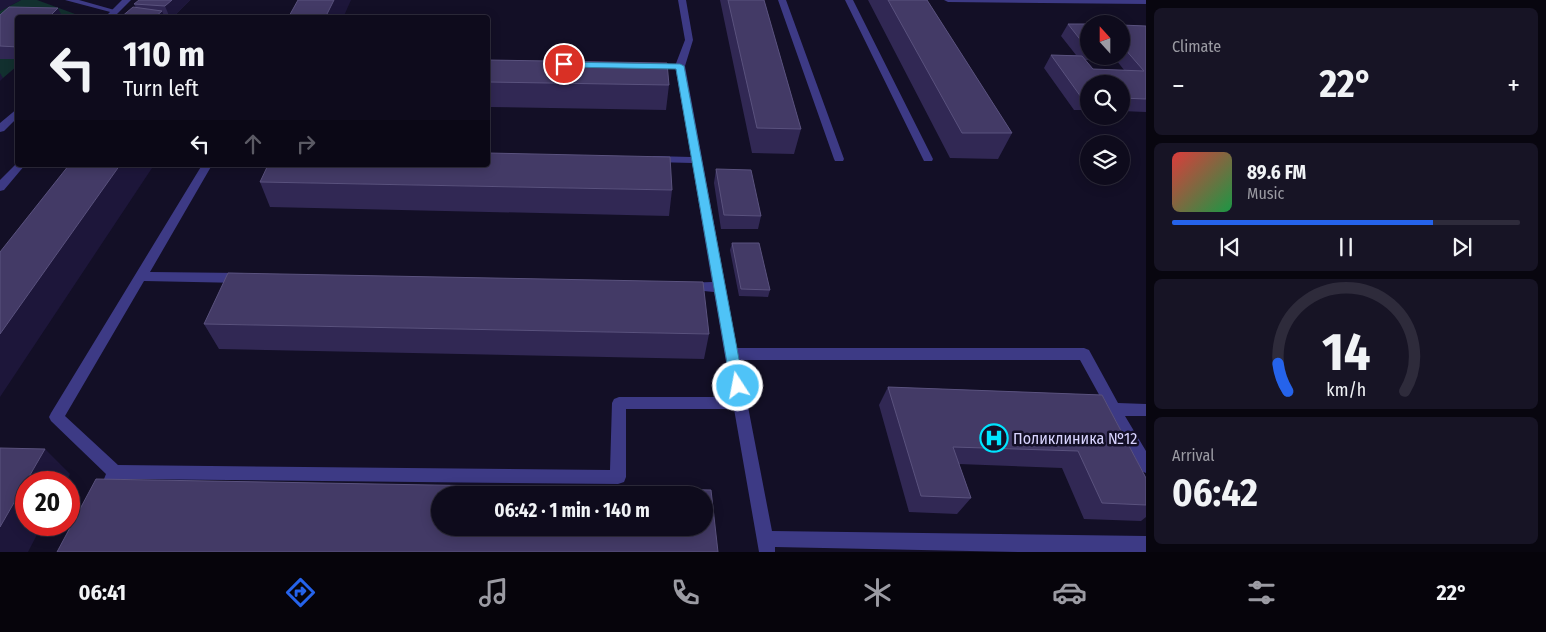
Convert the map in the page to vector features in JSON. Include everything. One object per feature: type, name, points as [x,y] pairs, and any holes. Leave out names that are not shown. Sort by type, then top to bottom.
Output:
[{"type":"street","points":[[69,0],[111,14],[126,0]]},
{"type":"street","points":[[682,0],[689,40],[675,66],[697,160],[766,545],[1146,544]]},
{"type":"street","points":[[782,0],[839,159]]},
{"type":"street","points":[[849,0],[928,159]]},
{"type":"street","points":[[948,0],[1146,2]]},
{"type":"street","points":[[0,129],[15,114]]},
{"type":"street","points":[[647,159],[697,160]]},
{"type":"street","points":[[0,187],[18,167]]},
{"type":"street","points":[[206,167],[56,417],[115,472],[618,477],[619,403],[741,403]]},
{"type":"street","points":[[141,276],[251,278]]},
{"type":"street","points":[[670,286],[720,287]]},
{"type":"street","points":[[732,354],[1084,354],[1146,466]]},
{"type":"street","points":[[1114,409],[1146,410]]},
{"type":"street","points":[[107,490],[115,472]]},
{"type":"green space","points":[[21,0],[37,0],[75,14],[15,15],[15,21],[0,35],[0,11]]},
{"type":"green space","points":[[0,59],[15,59],[15,68],[3,78],[0,78]]},
{"type":"building","points":[[139,0],[172,0],[165,6],[134,4]]},
{"type":"building","points":[[298,0],[334,0],[326,15],[290,15]]},
{"type":"building","points":[[728,0],[764,0],[801,129],[757,128]]},
{"type":"building","points":[[888,0],[927,0],[1012,133],[962,133]]},
{"type":"building","points":[[9,7],[58,8],[51,15],[15,15],[15,47],[0,46],[0,15]]},
{"type":"building","points":[[133,7],[162,11],[157,15],[124,15]]},
{"type":"building","points":[[1068,24],[1080,24],[1080,39]]},
{"type":"building","points":[[1130,25],[1146,26],[1146,99],[1130,98],[1130,75],[1080,75],[1080,96],[1051,55],[1080,56],[1080,65],[1090,65],[1093,69],[1144,71],[1130,55]]},
{"type":"building","points":[[490,60],[667,63],[669,85],[490,82]]},
{"type":"building","points":[[490,153],[670,157],[672,190],[260,182],[267,167],[490,167]]},
{"type":"building","points":[[67,167],[119,167],[0,334],[0,252]]},
{"type":"building","points":[[716,169],[751,170],[761,216],[724,215]]},
{"type":"building","points":[[732,243],[759,243],[770,290],[741,289]]},
{"type":"building","points":[[228,273],[703,282],[709,334],[204,324]]},
{"type":"building","name":"Поликлиника №12","points":[[888,387],[1102,395],[1146,478],[1146,505],[1102,503],[1078,451],[953,447],[971,498],[921,496]]},
{"type":"building","points":[[0,448],[45,449],[32,471],[15,471],[15,501],[0,527]]},
{"type":"building","points":[[96,479],[487,486],[431,486],[431,536],[713,536],[713,508],[718,552],[57,552],[66,536],[80,536],[80,509]]},
{"type":"place","name":"Поликлиника №12","points":[[994,438]]},
{"type":"route","points":[[564,64],[680,66],[738,386]]}]
